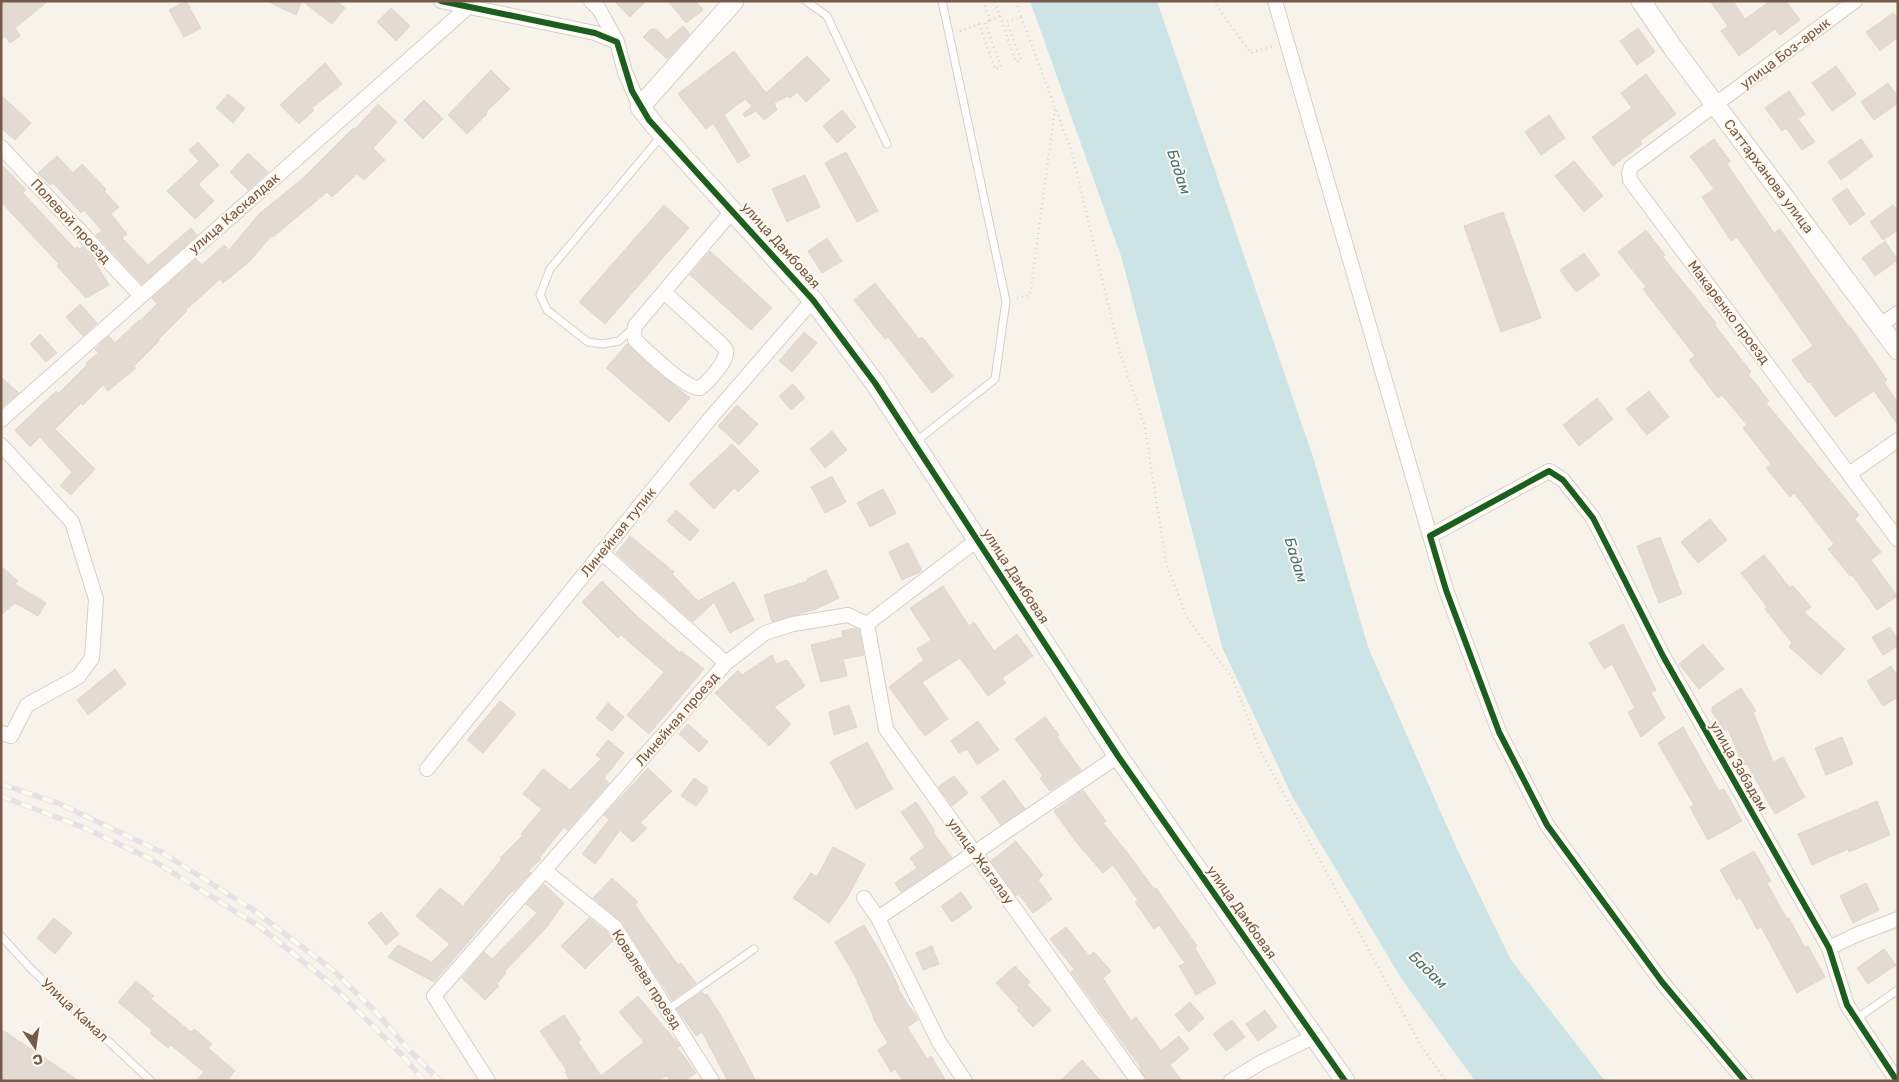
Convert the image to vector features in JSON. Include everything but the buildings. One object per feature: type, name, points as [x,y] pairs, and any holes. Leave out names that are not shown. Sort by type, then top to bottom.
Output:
[{"type":"street","points":[[441,1],[467,8],[595,33],[616,42]]},
{"type":"street","points":[[591,1],[599,9],[616,42],[625,72],[640,106],[734,1]]},
{"type":"street","points":[[1275,1],[1446,590],[1499,732],[1547,825],[1662,982],[1745,1081]]},
{"type":"street","name":"Саттарханова улица","points":[[1641,1],[1673,48],[1898,350]]},
{"type":"street","name":"улица Боз-арык","points":[[1716,105],[1855,1]]},
{"type":"street","name":"улица Каскалдак","points":[[1,420],[467,8]]},
{"type":"street","name":"Макаренко проезд","points":[[1716,105],[1631,167],[1628,174],[1630,180],[1898,540]]},
{"type":"street","name":"улица Дамбовая","points":[[640,106],[813,300],[875,383],[1118,756],[1345,1081]]},
{"type":"street","name":"Полевой проезд","points":[[1,147],[141,296]]},
{"type":"street","points":[[664,292],[726,350],[726,356],[711,378],[700,388],[695,388],[685,382],[635,340],[635,326],[733,210]]},
{"type":"street","name":"Линейная тупик","points":[[427,769],[708,421],[813,300]]},
{"type":"street","points":[[1880,326],[1898,313]]},
{"type":"street","points":[[1849,474],[1898,440]]},
{"type":"street","points":[[1,446],[72,522],[96,599],[92,658],[78,677],[27,705],[4,736]]},
{"type":"street","name":"улица Забадам","points":[[1430,536],[1549,471],[1563,480],[1593,518],[1662,656],[1829,948],[1846,1005],[1897,1081]]},
{"type":"street","points":[[867,624],[977,540]]},
{"type":"street","points":[[602,552],[726,663]]},
{"type":"street","name":"Линейная проезд","points":[[488,1081],[434,996],[726,663],[765,633],[793,624],[848,615],[867,624]]},
{"type":"street","name":"улица Жагалау","points":[[867,624],[886,729],[1138,1081]]},
{"type":"street","points":[[878,918],[1118,756]]},
{"type":"street","name":"Ковалева проезд","points":[[544,870],[615,927],[712,1081]]},
{"type":"street","points":[[864,898],[878,918],[939,1042],[965,1081]]},
{"type":"street","points":[[1829,948],[1858,934],[1898,919]]},
{"type":"street","points":[[1231,1081],[1260,1063],[1313,1037]]},
{"type":"lane","points":[[806,1],[826,16],[887,144]]},
{"type":"lane","points":[[914,443],[994,379],[1006,301],[942,1]]},
{"type":"lane","points":[[635,326],[619,341],[604,344],[588,342],[547,310],[540,295],[550,269],[663,134]]},
{"type":"lane","name":"Улица Камал","points":[[1,936],[31,969],[151,1081]]},
{"type":"lane","points":[[667,1010],[754,949]]},
{"type":"lane","points":[[1856,1019],[1898,990]]},
{"type":"path","points":[[983,1],[990,20]]},
{"type":"path","points":[[994,1],[1016,62],[1021,60],[1007,22],[1021,17]]},
{"type":"path","points":[[1016,1],[1072,152],[1118,346],[1145,428],[1166,564],[1188,619],[1232,677],[1260,750],[1421,1046],[1446,1081]]},
{"type":"path","points":[[1214,1],[1251,53],[1287,42]]},
{"type":"path","points":[[949,35],[979,24],[996,69],[1001,67],[984,22],[1000,16]]},
{"type":"path","points":[[1006,301],[1030,295],[1056,106]]},
{"type":"water","name":"Бадам","points":[[1030,1],[1157,1],[1314,460],[1368,647],[1457,849],[1511,960],[1605,1081],[1475,1081],[1401,978],[1292,796],[1222,647],[1122,259]]},
{"type":"railway","points":[[1,784],[60,804],[161,852],[252,909],[334,971],[376,1012],[440,1081]]},
{"type":"railway","points":[[1,796],[82,827],[149,858],[259,926],[331,984],[402,1055],[424,1081]]},
{"type":"cycle path","points":[[441,1],[595,33],[617,42],[632,91],[649,120],[813,300],[875,383],[1118,756],[1345,1081]]},
{"type":"cycle path","points":[[1745,1081],[1662,982],[1547,825],[1499,732],[1446,590],[1430,536],[1549,471],[1563,480],[1593,518],[1663,656],[1829,948],[1847,1005],[1897,1081]]}]
